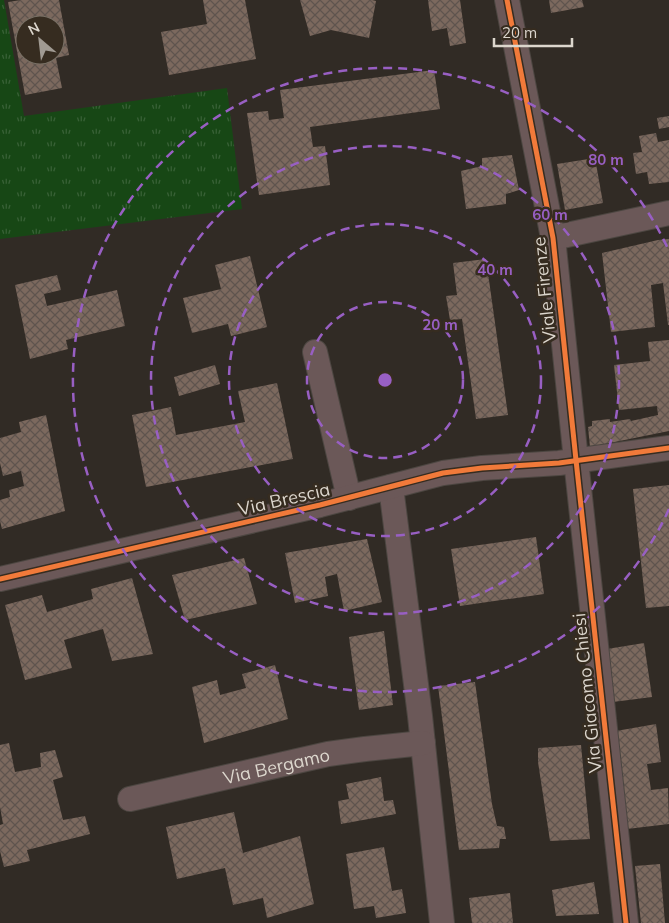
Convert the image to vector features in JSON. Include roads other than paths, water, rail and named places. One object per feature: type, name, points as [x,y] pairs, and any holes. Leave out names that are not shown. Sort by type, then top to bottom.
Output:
[{"type":"street","name":"Viale Firenze","points":[[507,0],[553,238],[576,460]]},
{"type":"street","points":[[553,238],[669,213]]},
{"type":"street","name":"Via Brescia","points":[[315,352],[349,498]]},
{"type":"street","name":"Via Brescia","points":[[0,579],[349,498],[437,475],[468,469],[559,464],[576,460],[669,448]]},
{"type":"street","name":"Via Giacomo Chiesi","points":[[576,460],[626,923]]},
{"type":"street","points":[[391,487],[423,744],[442,923]]},
{"type":"street","name":"Via Bergamo","points":[[130,799],[328,754],[423,744]]}]
